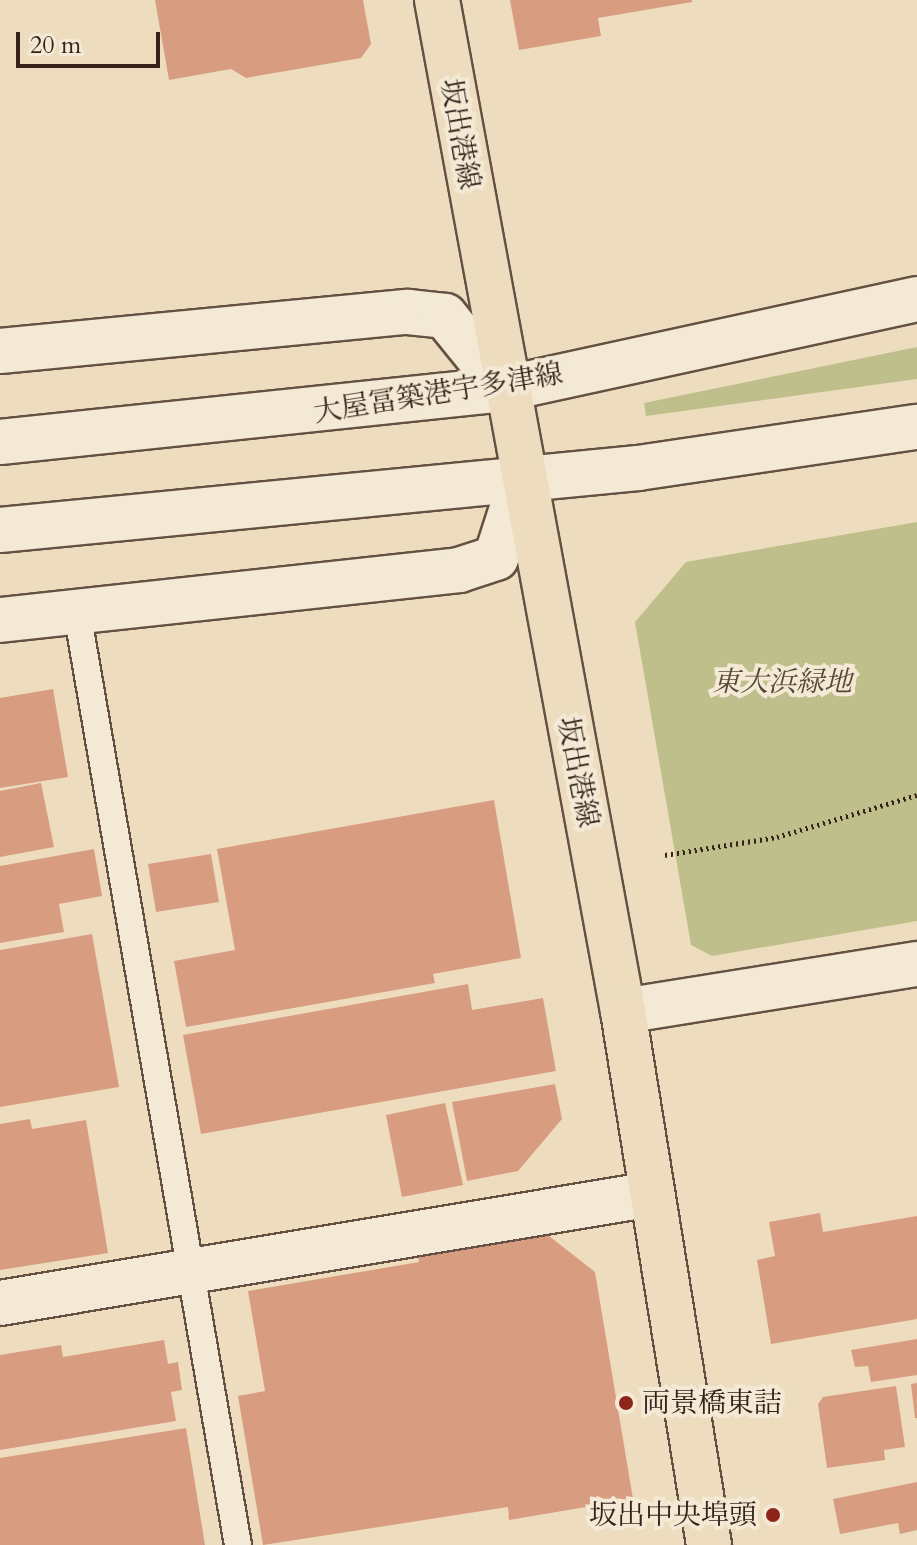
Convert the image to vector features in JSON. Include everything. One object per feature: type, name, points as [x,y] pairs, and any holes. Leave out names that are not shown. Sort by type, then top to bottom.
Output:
[{"type":"main road","name":"坂出港線","points":[[437,0],[504,389],[623,1011],[709,1545]]},
{"type":"main road","name":"大屋冨築港宇多津線","points":[[0,442],[504,389],[917,299]]},
{"type":"main road","points":[[0,351],[408,312],[445,316],[504,389]]},
{"type":"main road","points":[[0,530],[521,480],[917,427]]},
{"type":"main road","points":[[0,620],[459,570],[496,558],[521,480]]},
{"type":"main road","points":[[623,1011],[917,964]]},
{"type":"main road","points":[[0,1303],[652,1194]]},
{"type":"lane","points":[[77,612],[238,1545]]},
{"type":"path","points":[[665,855],[777,837],[917,795]]},
{"type":"green space","points":[[917,347],[917,379],[646,416],[644,403]]},
{"type":"green space","name":"東大浜緑地","points":[[917,522],[917,921],[712,956],[691,945],[635,622],[686,562]]},
{"type":"building","points":[[155,0],[363,0],[371,44],[361,58],[246,78],[231,69],[169,80]]},
{"type":"building","points":[[510,0],[692,2],[598,18],[601,36],[519,50]]},
{"type":"building","points":[[53,689],[68,777],[0,788],[0,698]]},
{"type":"building","points":[[41,783],[54,847],[0,857],[0,791]]},
{"type":"building","points":[[494,800],[521,958],[433,974],[435,983],[186,1027],[174,961],[235,950],[217,849]]},
{"type":"building","points":[[94,849],[102,896],[59,904],[64,932],[0,943],[0,866]]},
{"type":"building","points":[[211,854],[219,902],[156,912],[148,864]]},
{"type":"building","points":[[92,934],[119,1087],[0,1107],[0,950]]},
{"type":"building","points":[[468,984],[472,1010],[543,998],[556,1071],[201,1134],[183,1035]]},
{"type":"building","points":[[555,1084],[562,1119],[518,1171],[467,1181],[452,1102]]},
{"type":"building","points":[[445,1103],[463,1185],[402,1197],[386,1115]]},
{"type":"building","points":[[30,1119],[32,1129],[86,1120],[108,1253],[0,1270],[0,1124]]},
{"type":"building","points":[[820,1213],[823,1232],[917,1216],[917,1319],[771,1344],[757,1260],[775,1256],[769,1222]]},
{"type":"building","points":[[540,1229],[595,1272],[633,1499],[509,1520],[508,1507],[263,1545],[238,1396],[265,1391],[248,1291],[419,1262],[417,1249]]},
{"type":"building","points":[[917,1339],[917,1375],[871,1382],[868,1366],[855,1367],[851,1350]]},
{"type":"building","points":[[164,1340],[168,1364],[178,1362],[182,1390],[171,1392],[176,1421],[0,1450],[0,1355],[61,1345],[63,1357]]},
{"type":"building","points":[[917,1383],[917,1418],[915,1418],[911,1384]]},
{"type":"building","points":[[896,1386],[905,1447],[884,1450],[885,1460],[827,1468],[818,1404],[823,1397]]},
{"type":"building","points":[[186,1428],[205,1545],[0,1545],[0,1458]]},
{"type":"building","points":[[917,1482],[917,1530],[900,1534],[898,1523],[840,1534],[833,1499]]},
{"type":"place","name":"両景橋東詰","points":[[626,1403]]},
{"type":"place","name":"坂出中央埠頭","points":[[773,1515]]}]
